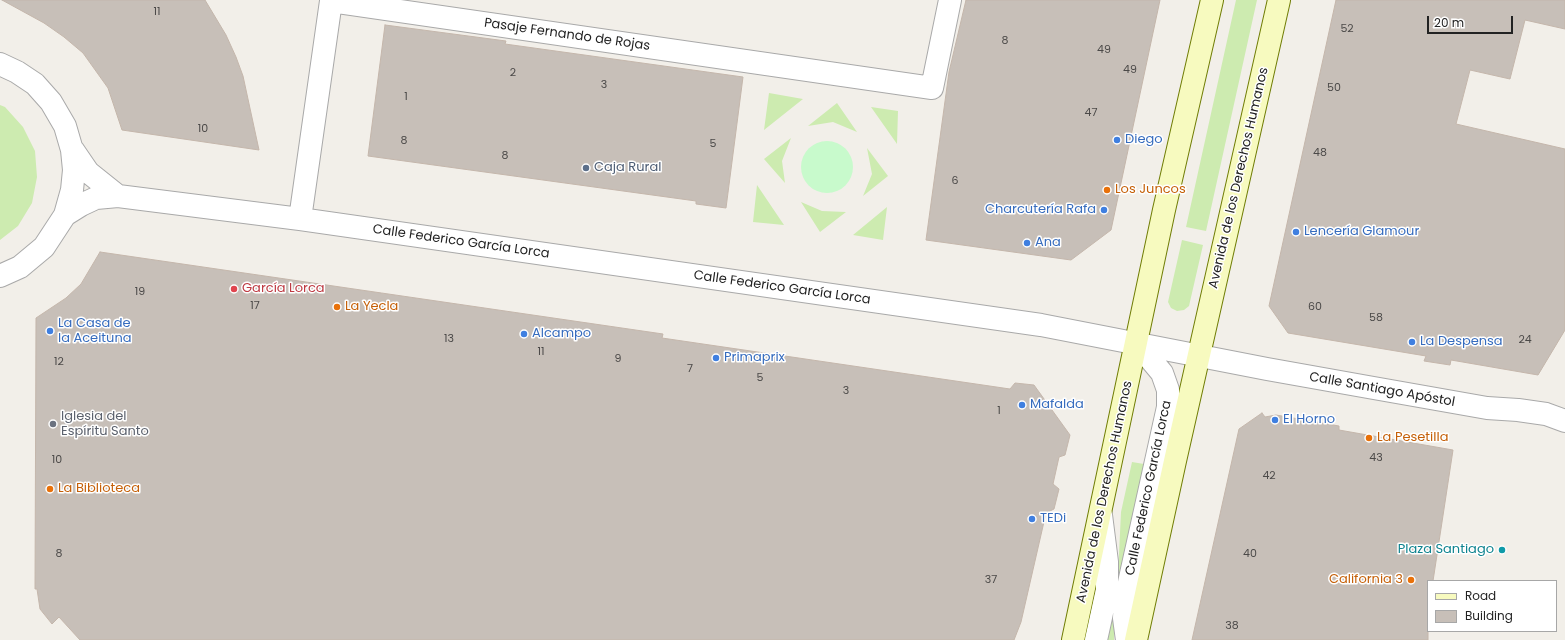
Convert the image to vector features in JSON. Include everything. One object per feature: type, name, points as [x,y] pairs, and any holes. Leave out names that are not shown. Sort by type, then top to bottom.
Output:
[{"type":"street","name":"Pasaje Fernando de Rojas","points":[[300,219],[331,0],[932,88],[950,0]]},
{"type":"street","name":"Avenida de los Derechos Humanos","points":[[1073,640],[1101,514],[1164,210],[1212,0]]},
{"type":"street","name":"Avenida de los Derechos Humanos","points":[[1136,640],[1279,0]]},
{"type":"street","points":[[0,64],[17,72],[35,84],[51,102],[65,126],[72,150],[74,170],[72,190],[65,215],[44,247],[20,267],[0,276]]},
{"type":"street","points":[[72,150],[88,172],[118,196]]},
{"type":"street","name":"Calle Federico García Lorca","points":[[65,215],[96,198],[118,196],[300,219],[1033,324],[1137,343],[1162,373],[1168,390],[1168,407],[1125,601],[1124,618],[1127,640]]},
{"type":"street","points":[[1137,343],[1199,356]]},
{"type":"street","name":"Calle Santiago Apóstol","points":[[1199,356],[1267,370],[1487,408],[1546,414],[1565,421]]},
{"type":"street","points":[[1096,640],[1107,590],[1107,562],[1101,514]]},
{"type":"green space","points":[[1236,0],[1257,0],[1206,231],[1186,227]]},
{"type":"green space","points":[[769,93],[803,99],[764,130]]},
{"type":"green space","points":[[837,103],[857,132],[833,122],[808,126]]},
{"type":"green space","points":[[0,105],[5,107],[23,127],[35,151],[37,177],[32,203],[18,226],[0,240]]},
{"type":"green space","points":[[871,107],[898,111],[897,144]]},
{"type":"green space","points":[[791,138],[782,161],[785,183],[764,159]]},
{"type":"green space","points":[[822,141],[832,141],[841,145],[849,153],[853,162],[853,172],[849,181],[841,189],[832,193],[822,193],[813,189],[805,181],[801,172],[801,162],[805,153],[813,145]]},
{"type":"green space","points":[[867,148],[888,176],[863,196],[872,174]]},
{"type":"green space","points":[[757,185],[784,225],[753,222]]},
{"type":"green space","points":[[801,202],[822,211],[846,212],[820,232]]},
{"type":"green space","points":[[887,207],[883,240],[853,235]]},
{"type":"green space","points":[[1182,240],[1203,245],[1189,306],[1184,310],[1177,311],[1171,308],[1168,302]]},
{"type":"green space","points":[[1132,462],[1144,464],[1120,573],[1115,606],[1114,640],[1106,640],[1118,575],[1121,512]]},
{"type":"building","points":[[2,0],[205,0],[226,35],[243,76],[259,150],[122,130],[108,88],[83,53],[44,23]]},
{"type":"building","points":[[966,0],[1160,0],[1111,230],[1071,260],[926,240],[949,72]]},
{"type":"building","points":[[1336,0],[1565,0],[1565,29],[1525,20],[1510,79],[1470,70],[1456,124],[1565,149],[1565,330],[1538,375],[1451,360],[1450,365],[1424,361],[1426,356],[1288,333],[1269,306]]},
{"type":"building","points":[[385,25],[506,41],[505,44],[743,77],[726,208],[696,204],[696,201],[368,156]]},
{"type":"building","points":[[100,252],[663,334],[662,338],[1010,389],[1015,383],[1034,385],[1070,435],[1065,455],[1059,457],[1053,484],[1059,489],[1054,509],[1046,513],[1021,622],[1014,640],[80,640],[59,617],[52,624],[40,609],[37,589],[35,589],[36,318],[66,298],[81,284]]},
{"type":"building","points":[[1262,413],[1265,417],[1276,415],[1339,426],[1339,430],[1453,450],[1433,580],[1427,580],[1428,640],[1192,640],[1239,429]]},
{"type":"place","name":"Diego","points":[[1117,140]]},
{"type":"place","name":"Caja Rural","points":[[586,168]]},
{"type":"place","name":"Los Juncos","points":[[1107,190]]},
{"type":"place","name":"Charcutería Rafa","points":[[1104,210]]},
{"type":"place","name":"Lencería Glamour","points":[[1296,232]]},
{"type":"place","name":"Ana","points":[[1027,243]]},
{"type":"place","name":"García Lorca","points":[[234,289]]},
{"type":"place","name":"La Yecla","points":[[337,307]]},
{"type":"place","name":"La Casa de la Aceituna","points":[[50,331]]},
{"type":"place","name":"Alcampo","points":[[524,334]]},
{"type":"place","name":"La Despensa","points":[[1412,342]]},
{"type":"place","name":"Primaprix","points":[[716,358]]},
{"type":"place","name":"Mafalda","points":[[1022,405]]},
{"type":"place","name":"El Horno","points":[[1275,420]]},
{"type":"place","name":"Iglesia del Espíritu Santo","points":[[53,424]]},
{"type":"place","name":"La Pesetilla","points":[[1369,438]]},
{"type":"place","name":"La Biblioteca","points":[[50,489]]},
{"type":"place","name":"TEDi","points":[[1032,519]]},
{"type":"place","name":"Plaza Santiago","points":[[1502,550]]},
{"type":"place","name":"California 3","points":[[1411,580]]}]
